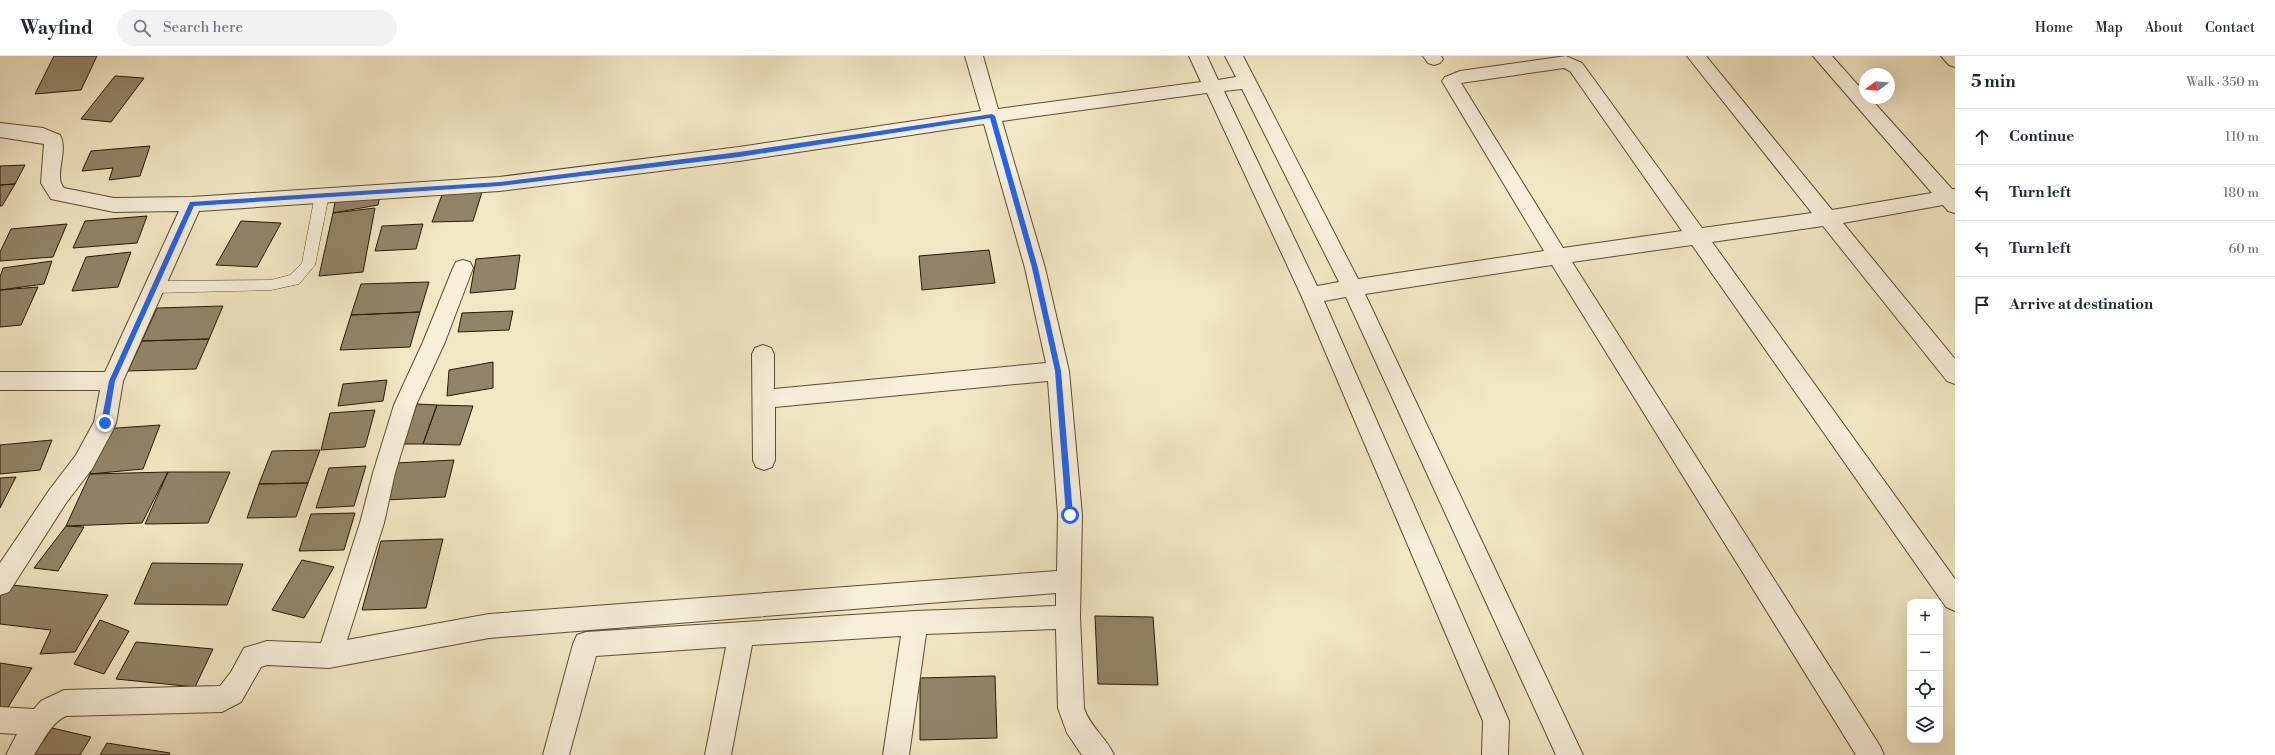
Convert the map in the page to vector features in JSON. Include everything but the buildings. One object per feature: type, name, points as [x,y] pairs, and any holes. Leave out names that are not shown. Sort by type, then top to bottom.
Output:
[{"type":"street","points":[[974,56],[1035,268],[1058,371],[1070,515],[1070,581],[1068,617],[1071,708],[1076,724],[1097,753]]},
{"type":"street","points":[[1198,56],[1312,295],[1496,720],[1495,755]]},
{"type":"street","points":[[1234,56],[1352,288],[1570,755]]},
{"type":"street","points":[[1696,56],[1955,375]]},
{"type":"street","points":[[1822,56],[1953,200]]},
{"type":"street","points":[[1950,56],[1955,61]]},
{"type":"street","points":[[1871,755],[1557,256],[1451,81],[1460,77],[1566,62],[1576,67],[1955,599]]},
{"type":"street","points":[[0,130],[43,135],[53,140],[50,183],[52,191],[58,194],[114,205],[192,204],[507,183],[739,154],[992,116],[1246,82]]},
{"type":"street","points":[[1312,295],[1697,235],[1953,200]]},
{"type":"street","points":[[0,584],[58,496],[84,462],[105,423],[112,381],[192,204]]},
{"type":"street","points":[[329,656],[369,530],[384,473],[405,405],[434,342],[463,268]]},
{"type":"street","points":[[763,354],[764,460]]},
{"type":"street","points":[[763,399],[1058,371]]},
{"type":"street","points":[[0,381],[112,381]]},
{"type":"street","points":[[19,755],[40,722],[50,710],[64,703],[222,699],[229,697],[236,688],[253,657],[267,653],[329,656],[489,626],[1070,581]]},
{"type":"street","points":[[556,755],[586,644],[741,636],[915,624],[1068,617]]},
{"type":"street","points":[[896,755],[915,624]]},
{"type":"street","points":[[718,755],[741,636]]},
{"type":"street","points":[[0,720],[40,722]]},
{"type":"lane","points":[[155,287],[271,285],[294,280],[308,265],[322,195]]},
{"type":"route","points":[[105,423],[110,402],[112,381],[192,204],[276,197],[500,184],[739,154],[992,116],[1035,268],[1058,371],[1070,515]]}]
